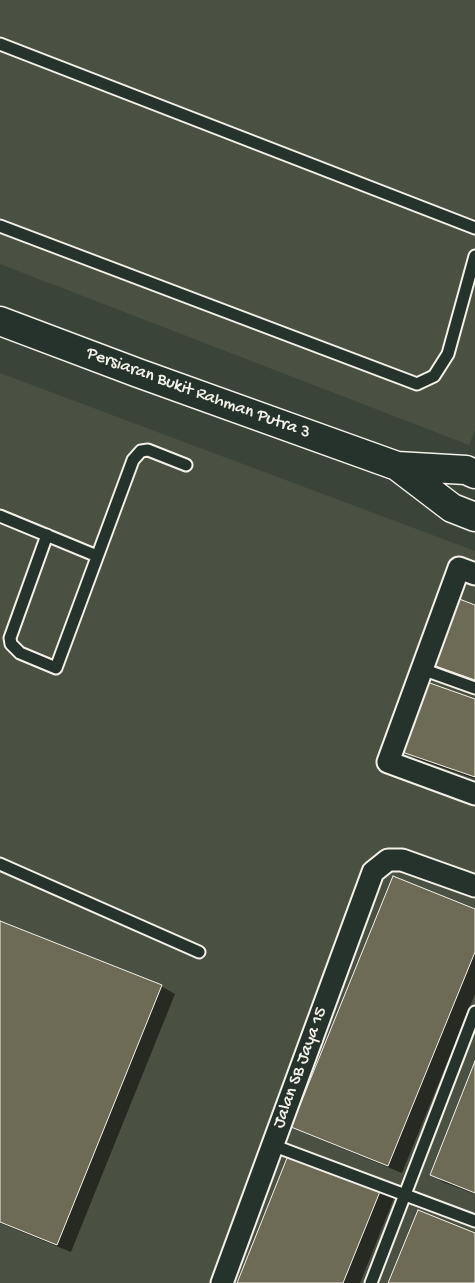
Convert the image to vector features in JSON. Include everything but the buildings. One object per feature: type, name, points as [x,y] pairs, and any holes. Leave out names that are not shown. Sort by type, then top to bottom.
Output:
[{"type":"main road","name":"Persiaran Bukit Rahman Putra 3","points":[[0,321],[138,373],[397,466],[466,470],[475,474]]},
{"type":"main road","name":"Persiaran Bukit Rahman Putra 3","points":[[397,466],[452,508],[475,517]]},
{"type":"street","points":[[467,571],[422,669],[388,762],[475,794]]},
{"type":"street","name":"Jalan SB Jaya 15","points":[[222,1283],[373,872],[388,860],[402,860],[475,886]]},
{"type":"lane","points":[[0,44],[475,228]]},
{"type":"lane","points":[[0,226],[417,384],[434,376],[448,354],[475,256]]},
{"type":"lane","points":[[47,535],[10,638],[11,644],[20,653],[56,668],[132,460],[141,451],[154,451],[186,465]]},
{"type":"lane","points":[[0,516],[97,556]]},
{"type":"lane","points":[[422,669],[475,688]]},
{"type":"lane","points":[[0,864],[198,952]]},
{"type":"lane","points":[[371,1283],[475,1012]]},
{"type":"lane","points":[[272,1145],[475,1221]]},
{"type":"shaded area","points":[[0,0],[475,0],[475,430],[469,445],[0,264]]},
{"type":"shaded area","points":[[0,373],[475,551],[475,1283],[0,1283]]}]
